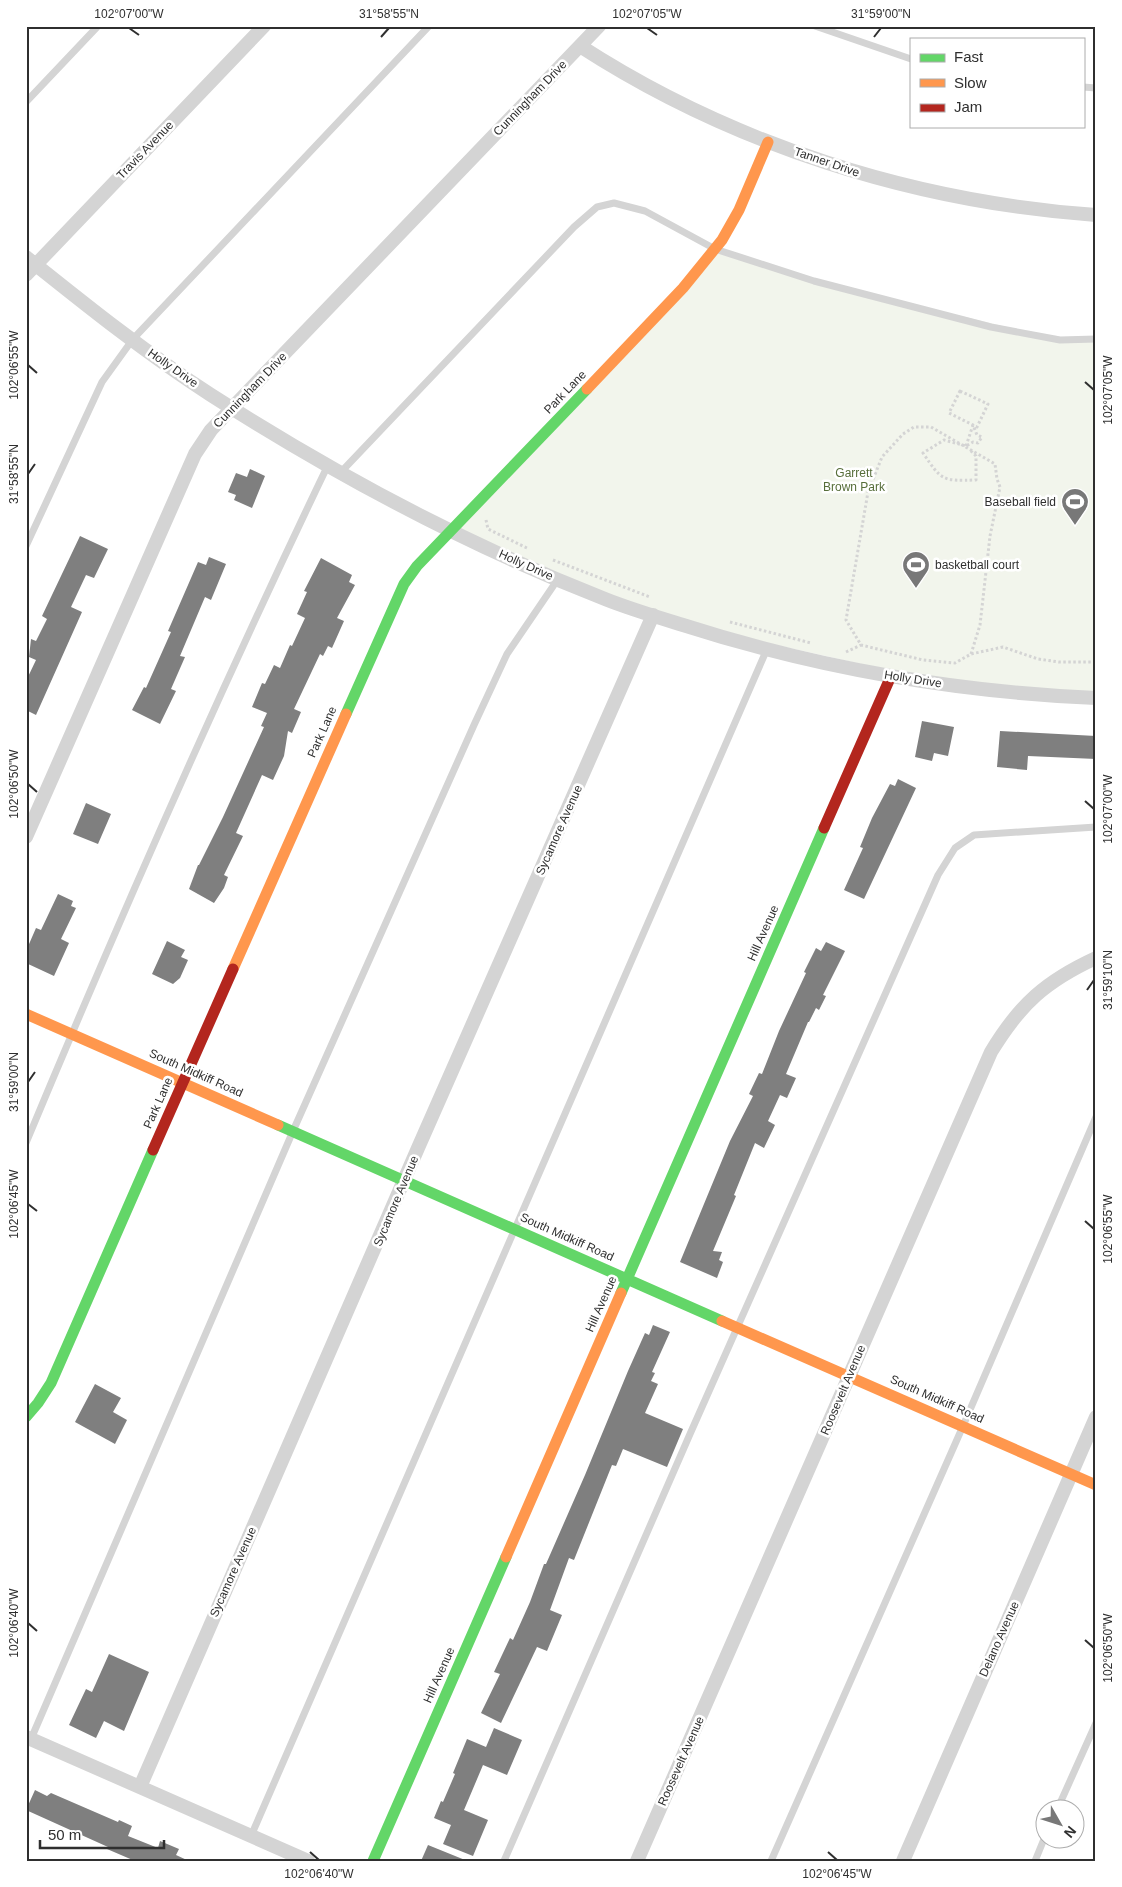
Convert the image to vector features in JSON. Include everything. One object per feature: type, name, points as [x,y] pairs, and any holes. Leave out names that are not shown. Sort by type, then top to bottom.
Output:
[{"type":"street","name":"Travis Avenue","points":[[29,265],[264,26]]},
{"type":"street","name":"Cunningham Drive","points":[[26,838],[195,454],[211,430],[599,26]]},
{"type":"street","name":"Tanner Drive","points":[[580,46],[608,64],[711,118],[768,142],[826,163],[918,189],[1010,206],[1096,215]]},
{"type":"street","name":"Park Lane","points":[[26,1417],[51,1383],[397,596],[416,566],[683,288],[715,249],[739,210],[768,142]]},
{"type":"street","name":"Holly Drive","points":[[29,265],[209,394],[263,428],[422,518],[605,599],[805,660],[978,690],[1096,698]]},
{"type":"street","name":"Sycamore Avenue","points":[[140,1787],[653,615]]},
{"type":"street","name":"Hill Avenue","points":[[373,1861],[891,676]]},
{"type":"street","name":"Roosevelt Avenue","points":[[638,1861],[849,1375],[998,1039],[1016,1015],[1044,987],[1076,966],[1096,958]]},
{"type":"street","name":"South Midkiff Road","points":[[26,1014],[1096,1485]]},
{"type":"street","name":"Delano Avenue","points":[[902,1861],[1096,1417]]},
{"type":"street","points":[[28,1738],[308,1861]]},
{"type":"lane","points":[[26,102],[98,26]]},
{"type":"lane","points":[[26,546],[102,382],[133,340],[428,26]]},
{"type":"lane","points":[[815,26],[910,59]]},
{"type":"lane","points":[[341,472],[574,227],[597,207],[614,203],[645,211],[715,249],[814,281],[992,327],[1060,340],[1096,339]]},
{"type":"lane","points":[[26,1143],[72,1034],[264,600],[328,465]]},
{"type":"lane","points":[[28,1738],[293,1131],[474,725],[508,654],[558,579]]},
{"type":"lane","points":[[251,1836],[767,649]]},
{"type":"lane","points":[[504,1861],[938,874],[955,848],[974,835],[1096,827]]},
{"type":"lane","points":[[771,1861],[963,1426],[1096,1117]]},
{"type":"lane","points":[[1061,1800],[1096,1723]]},
{"type":"path","points":[[966,446],[976,456],[976,480],[954,481],[938,476],[923,452],[944,440],[966,446],[973,442],[978,444],[982,437],[977,435],[974,425],[949,413],[960,390],[988,404],[977,427],[974,425]]},
{"type":"path","points":[[966,446],[974,425]]},
{"type":"path","points":[[862,645],[846,620],[868,492],[882,457],[903,434],[914,427],[931,427],[995,464],[1000,487],[990,536],[980,625],[971,654]]},
{"type":"path","points":[[486,518],[488,529],[536,553]]},
{"type":"path","points":[[545,556],[654,599]]},
{"type":"path","points":[[729,622],[812,643]]},
{"type":"path","points":[[839,650],[848,652],[862,645],[923,660],[956,663],[971,654],[1003,647],[1038,659],[1078,663],[1096,662]]},
{"type":"green space","name":"Garrett Brown Park","points":[[716,249],[804,278],[1060,340],[1096,339],[1096,698],[960,686],[678,623],[452,531]]},
{"type":"building","points":[[250,469],[265,476],[252,508],[234,500],[236,495],[228,492],[236,473],[247,477]]},
{"type":"building","points":[[80,536],[108,549],[94,578],[86,575],[71,607],[82,612],[36,715],[26,710],[26,681],[36,660],[29,657],[31,639],[36,641],[47,619],[42,616]]},
{"type":"building","points":[[209,557],[226,564],[211,600],[205,597],[180,656],[185,657],[171,689],[176,691],[160,724],[132,710],[144,687],[146,688],[171,632],[168,631],[198,562],[206,565]]},
{"type":"building","points":[[321,558],[352,575],[349,582],[355,585],[337,618],[344,621],[332,648],[328,646],[323,656],[320,654],[294,709],[301,712],[292,733],[288,731],[284,756],[273,780],[262,775],[236,833],[243,836],[224,875],[228,877],[224,888],[214,903],[189,889],[198,865],[223,817],[264,727],[261,726],[267,713],[252,707],[262,683],[265,684],[274,665],[280,668],[305,618],[297,614],[307,592],[304,591]]},
{"type":"building","points":[[922,721],[954,727],[948,756],[934,753],[932,761],[915,757]]},
{"type":"building","points":[[1000,731],[1096,736],[1096,759],[1028,756],[1027,770],[997,767]]},
{"type":"building","points":[[898,779],[916,788],[864,899],[844,890],[863,848],[860,847],[872,818],[890,784],[895,786]]},
{"type":"building","points":[[86,803],[111,814],[98,844],[73,834]]},
{"type":"building","points":[[58,894],[73,901],[71,906],[76,908],[61,939],[69,943],[54,976],[26,963],[26,951],[36,928],[41,930]]},
{"type":"building","points":[[167,941],[185,950],[181,957],[188,960],[180,978],[173,984],[152,974]]},
{"type":"building","points":[[826,942],[845,951],[823,995],[826,996],[819,1010],[816,1008],[808,1022],[786,1074],[796,1078],[787,1098],[780,1095],[768,1121],[775,1125],[764,1148],[755,1143],[734,1195],[736,1196],[713,1251],[722,1252],[719,1260],[723,1262],[717,1278],[680,1262],[730,1141],[753,1096],[749,1094],[759,1073],[762,1074],[779,1031],[806,973],[804,972],[816,948],[821,951]]},
{"type":"building","points":[[653,1325],[670,1332],[652,1372],[655,1373],[651,1381],[658,1384],[645,1413],[683,1429],[667,1467],[623,1449],[616,1466],[612,1465],[574,1560],[569,1558],[550,1610],[562,1615],[547,1651],[537,1647],[501,1723],[481,1713],[500,1674],[494,1672],[510,1638],[513,1640],[628,1371],[645,1333],[649,1335]]},
{"type":"building","points":[[95,1384],[121,1398],[113,1412],[127,1420],[115,1444],[75,1422]]},
{"type":"building","points":[[109,1654],[149,1672],[124,1731],[104,1721],[96,1738],[69,1725],[86,1689],[92,1692]]},
{"type":"building","points":[[494,1728],[522,1740],[507,1775],[483,1765],[464,1810],[488,1820],[473,1856],[443,1844],[451,1825],[434,1818],[455,1774],[453,1773],[467,1739],[486,1747]]},
{"type":"building","points":[[35,1790],[47,1796],[51,1793],[118,1822],[119,1820],[132,1826],[128,1836],[158,1848],[160,1841],[179,1849],[176,1855],[189,1861],[135,1861],[107,1849],[108,1847],[26,1810]]},
{"type":"building","points":[[428,1845],[465,1860],[465,1861],[421,1861]]},
{"type":"traffic: fast","points":[[346,714],[404,584],[417,566],[587,389]]},
{"type":"traffic: fast","points":[[621,1293],[824,828]]},
{"type":"traffic: fast","points":[[278,1125],[722,1321]]},
{"type":"traffic: fast","points":[[26,1417],[51,1383],[153,1150]]},
{"type":"traffic: fast","points":[[373,1861],[506,1557]]},
{"type":"traffic: slow","points":[[587,389],[683,288],[722,240],[739,210],[768,142]]},
{"type":"traffic: slow","points":[[233,969],[346,714]]},
{"type":"traffic: slow","points":[[26,1014],[278,1125]]},
{"type":"traffic: slow","points":[[506,1557],[621,1293]]},
{"type":"traffic: slow","points":[[722,1321],[1096,1485]]},
{"type":"traffic: jam","points":[[824,828],[891,676]]},
{"type":"traffic: jam","points":[[153,1150],[233,969]]},
{"type":"place","name":"Baseball field","points":[[1075,526]]},
{"type":"place","name":"basketball court","points":[[916,589]]}]
